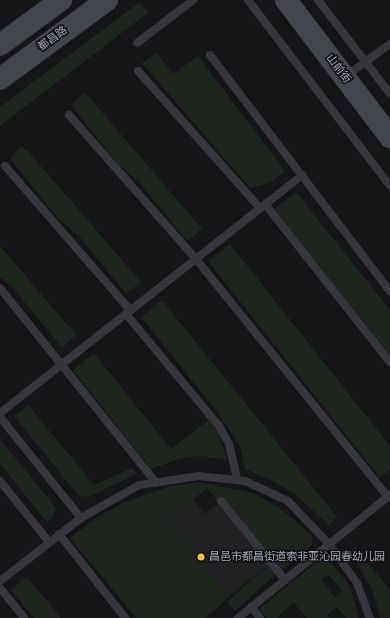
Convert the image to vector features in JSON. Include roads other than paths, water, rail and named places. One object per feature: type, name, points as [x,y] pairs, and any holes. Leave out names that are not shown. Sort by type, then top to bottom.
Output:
[{"type":"main road","points":[[0,45],[61,0]]},
{"type":"main road","name":"都昌路","points":[[0,79],[107,0]]},
{"type":"main road","name":"山前街","points":[[286,0],[390,137]]},
{"type":"lane","points":[[137,43],[193,0]]},
{"type":"lane","points":[[248,0],[390,186]]},
{"type":"lane","points":[[318,0],[390,94]]},
{"type":"lane","points":[[345,77],[390,44]]},
{"type":"lane","points":[[210,55],[390,292]]},
{"type":"lane","points":[[138,71],[262,206],[390,362]]},
{"type":"lane","points":[[69,115],[196,259],[389,496],[238,618]]},
{"type":"lane","points":[[5,166],[128,312],[220,426],[229,444],[237,480]]},
{"type":"lane","points":[[0,413],[302,175]]},
{"type":"lane","points":[[0,288],[156,482]]},
{"type":"lane","points":[[0,417],[81,518]]},
{"type":"lane","points":[[0,580],[81,518],[138,485],[199,476],[245,481],[288,501],[329,544],[357,583],[370,618]]},
{"type":"lane","points":[[0,481],[49,542]]},
{"type":"lane","points":[[221,501],[285,580]]},
{"type":"lane","points":[[59,534],[125,618]]},
{"type":"lane","points":[[0,588],[24,618]]},
{"type":"lane","points":[[252,607],[260,618]]},
{"type":"place","name":"昌邑市都昌街道索非亚沁园春幼儿园","points":[[201,557]]}]
